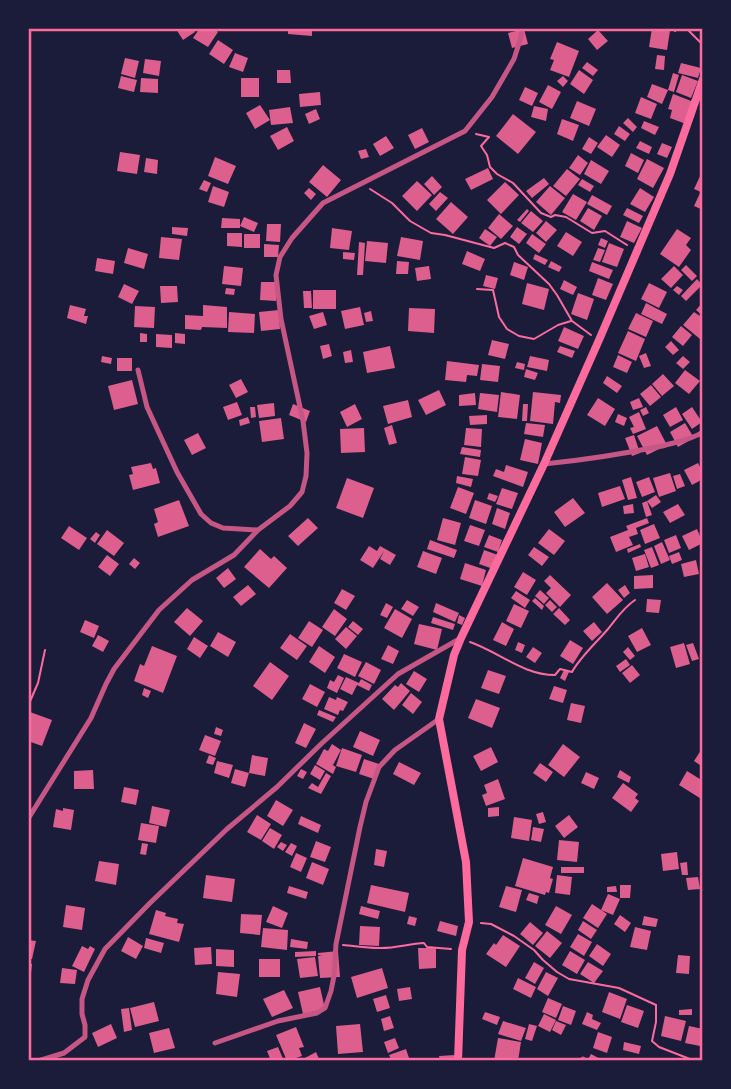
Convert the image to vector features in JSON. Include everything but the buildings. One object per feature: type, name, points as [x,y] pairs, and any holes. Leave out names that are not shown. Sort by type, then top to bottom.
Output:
[{"type":"main road","points":[[458,1061],[463,950],[469,922],[466,862],[439,719],[454,655],[544,464],[638,250],[670,174],[703,79]]},
{"type":"street","points":[[28,819],[91,718],[114,669],[159,610],[192,580],[234,555],[258,530],[290,506],[302,492],[307,453],[303,421],[281,319],[276,275],[280,257],[292,238],[323,203],[465,131],[492,97],[514,59],[522,28]]},
{"type":"street","points":[[138,370],[156,426],[177,472],[201,514],[211,523],[223,528],[258,530]]},
{"type":"street","points":[[544,464],[616,455],[684,441],[703,432]]},
{"type":"street","points":[[38,1061],[64,1053],[85,1037],[82,999],[88,980],[105,949],[150,902],[398,674],[461,638]]},
{"type":"street","points":[[215,1043],[278,1021],[317,1013],[325,1008],[334,976],[336,944],[360,827],[379,767],[394,750],[439,719]]},
{"type":"street","points":[[64,1053],[68,1061]]},
{"type":"path","points":[[362,28],[384,28]]},
{"type":"path","points":[[674,28],[675,31],[678,28]]},
{"type":"path","points":[[686,28],[703,45]]},
{"type":"path","points":[[465,131],[489,137],[481,146],[490,167],[513,183],[541,214],[566,217],[592,233],[605,231],[638,250]]},
{"type":"path","points":[[360,183],[392,202],[410,221],[431,233],[494,248],[505,243],[514,247],[518,255],[557,295],[572,321],[599,340]]},
{"type":"path","points":[[477,289],[493,290],[499,317],[507,329],[519,336],[534,339],[558,325],[572,321]]},
{"type":"path","points":[[461,638],[486,647],[502,658],[542,675],[555,676],[561,669],[572,672],[579,659],[623,608],[635,600]]},
{"type":"path","points":[[28,706],[38,683],[45,650]]},
{"type":"path","points":[[469,922],[491,924],[514,936],[569,979],[619,988],[656,1005],[652,1041],[659,1047],[695,1061]]},
{"type":"path","points":[[336,944],[379,948],[424,943],[427,947],[463,950]]}]
